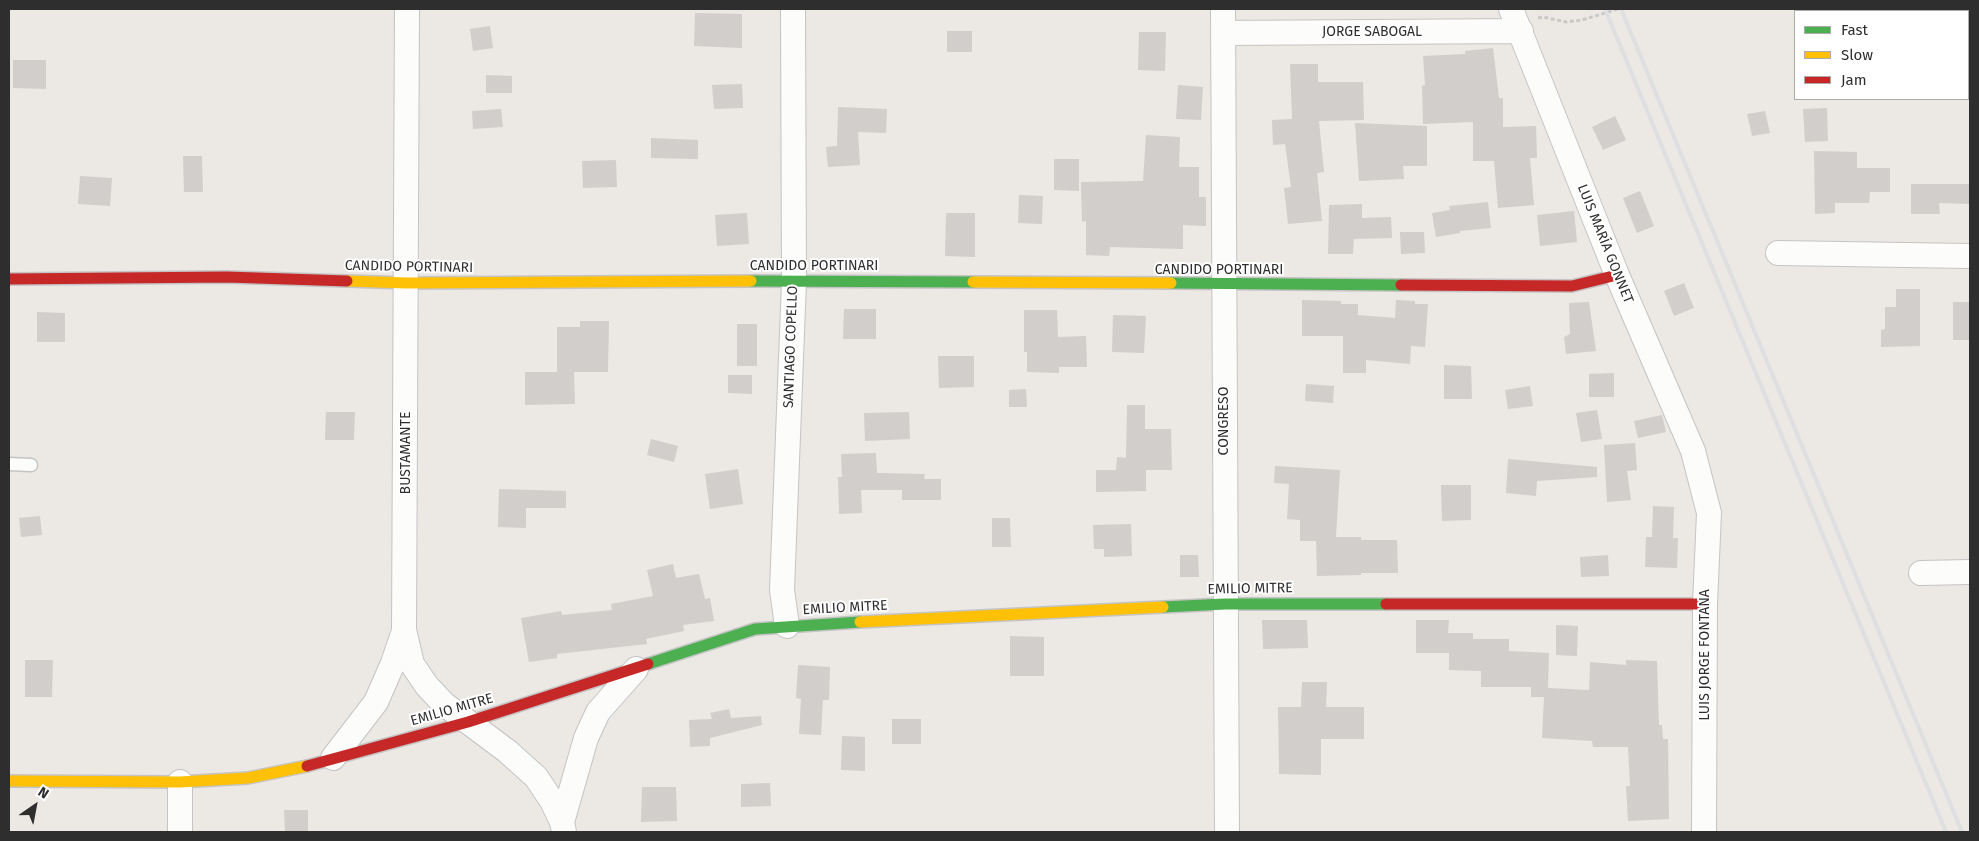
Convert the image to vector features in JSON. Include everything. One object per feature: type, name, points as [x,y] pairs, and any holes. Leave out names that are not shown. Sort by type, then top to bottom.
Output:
[{"type":"street","name":"BUSTAMANTE","points":[[407,9],[404,630],[412,664],[427,686],[438,698],[507,751],[536,777],[552,801],[563,827]]},
{"type":"street","name":"SANTIAGO COPELLO","points":[[786,626],[782,590],[794,281],[793,9]]},
{"type":"street","name":"CONGRESO","points":[[1223,9],[1227,832]]},
{"type":"street","name":"LUIS MARÍA GONNET","points":[[1512,9],[1617,275],[1693,451],[1700,478]]},
{"type":"street","name":"JORGE SABOGAL","points":[[1223,33],[1521,31]]},
{"type":"street","points":[[1778,253],[1970,256]]},
{"type":"street","name":"CANDIDO PORTINARI","points":[[9,279],[227,277],[407,283],[794,281],[1572,286],[1617,275]]},
{"type":"street","name":"LUIS JORGE FONTANA","points":[[1700,478],[1709,513],[1705,604],[1704,832]]},
{"type":"street","points":[[1920,573],[1970,572]]},
{"type":"street","name":"EMILIO MITRE","points":[[9,781],[180,782],[248,778],[303,767],[468,722],[755,629],[1225,604],[1705,604]]},
{"type":"street","points":[[333,758],[376,702],[393,663],[404,630]]},
{"type":"street","points":[[563,827],[574,775],[586,738],[598,712],[636,669]]},
{"type":"street","points":[[180,782],[180,832]]},
{"type":"lane","points":[[9,464],[31,465]]},
{"type":"path","points":[[1521,31],[1534,19],[1543,17],[1566,22],[1582,20],[1618,9]]},
{"type":"building","points":[[695,13],[742,14],[742,48],[694,46]]},
{"type":"building","points":[[490,26],[493,48],[473,51],[470,29]]},
{"type":"building","points":[[947,31],[972,31],[972,52],[947,52]]},
{"type":"building","points":[[1139,32],[1166,32],[1165,71],[1138,70]]},
{"type":"building","points":[[1493,48],[1499,98],[1503,98],[1503,127],[1536,126],[1537,158],[1530,158],[1534,205],[1498,208],[1494,161],[1473,161],[1473,122],[1423,124],[1422,86],[1425,85],[1423,56],[1465,54],[1465,51]]},
{"type":"building","points":[[13,60],[46,60],[46,89],[13,88]]},
{"type":"building","points":[[1290,64],[1318,64],[1318,82],[1363,82],[1364,120],[1319,121],[1324,172],[1317,173],[1322,221],[1288,224],[1284,188],[1291,187],[1285,144],[1273,145],[1272,120],[1292,119]]},
{"type":"building","points":[[486,75],[512,76],[512,93],[486,93]]},
{"type":"building","points":[[742,84],[743,108],[714,109],[712,85]]},
{"type":"building","points":[[1178,85],[1203,87],[1201,120],[1176,119]]},
{"type":"building","points":[[838,107],[887,109],[886,133],[858,132],[860,165],[828,167],[826,147],[837,146]]},
{"type":"building","points":[[1827,108],[1828,141],[1805,142],[1803,109]]},
{"type":"building","points":[[501,109],[503,127],[473,129],[472,111]]},
{"type":"building","points":[[1765,111],[1770,133],[1752,136],[1747,114]]},
{"type":"building","points":[[1615,116],[1626,140],[1603,150],[1592,127]]},
{"type":"building","points":[[1355,123],[1427,126],[1427,166],[1403,166],[1404,179],[1359,181]]},
{"type":"building","points":[[1146,135],[1180,137],[1179,167],[1199,167],[1199,197],[1206,197],[1206,226],[1183,225],[1183,249],[1110,247],[1109,256],[1086,255],[1086,221],[1082,222],[1081,182],[1143,181]]},
{"type":"building","points":[[651,138],[698,140],[698,159],[651,158]]},
{"type":"building","points":[[1814,151],[1857,152],[1857,168],[1890,168],[1890,192],[1870,192],[1869,203],[1835,203],[1835,213],[1815,214]]},
{"type":"building","points":[[183,156],[202,156],[203,192],[184,192]]},
{"type":"building","points":[[1054,159],[1079,159],[1079,191],[1054,190]]},
{"type":"building","points":[[616,160],[617,187],[583,188],[582,161]]},
{"type":"building","points":[[80,176],[112,178],[110,206],[78,204]]},
{"type":"building","points":[[1911,184],[1970,184],[1970,204],[1939,203],[1940,214],[1911,214]]},
{"type":"building","points":[[1640,191],[1654,226],[1637,233],[1623,198]]},
{"type":"building","points":[[1019,195],[1043,196],[1042,224],[1018,223]]},
{"type":"building","points":[[1488,202],[1491,228],[1460,231],[1460,233],[1436,237],[1432,213],[1450,210],[1449,206]]},
{"type":"building","points":[[1362,204],[1362,218],[1391,217],[1392,238],[1354,239],[1353,254],[1328,254],[1329,205]]},
{"type":"building","points":[[1574,211],[1577,242],[1540,246],[1537,215]]},
{"type":"building","points":[[747,213],[749,244],[717,246],[715,215]]},
{"type":"building","points":[[946,213],[975,213],[975,257],[945,256]]},
{"type":"building","points":[[1400,232],[1424,232],[1425,253],[1401,254]]},
{"type":"building","points":[[1684,283],[1694,308],[1674,316],[1664,291]]},
{"type":"building","points":[[1896,289],[1920,289],[1920,346],[1881,347],[1881,330],[1885,329],[1885,307],[1896,307]]},
{"type":"building","points":[[1302,300],[1341,301],[1341,304],[1358,304],[1358,315],[1395,318],[1396,300],[1415,301],[1415,304],[1428,304],[1425,347],[1411,346],[1410,364],[1366,360],[1366,373],[1343,373],[1343,336],[1302,336]]},
{"type":"building","points":[[1589,302],[1596,351],[1566,354],[1564,337],[1570,334],[1569,303]]},
{"type":"building","points":[[1953,302],[1970,302],[1970,340],[1953,340]]},
{"type":"building","points":[[844,309],[876,309],[876,339],[843,339]]},
{"type":"building","points":[[1024,310],[1057,310],[1058,337],[1086,336],[1087,367],[1059,367],[1059,373],[1027,372],[1027,352],[1024,352]]},
{"type":"building","points":[[37,312],[65,313],[65,342],[37,342]]},
{"type":"building","points":[[1113,315],[1146,316],[1144,353],[1112,352]]},
{"type":"building","points":[[580,321],[609,321],[608,372],[574,372],[575,404],[525,405],[525,372],[557,372],[557,327],[580,327]]},
{"type":"building","points":[[737,324],[757,324],[757,366],[737,366]]},
{"type":"building","points":[[938,356],[974,356],[974,387],[939,388]]},
{"type":"building","points":[[1444,365],[1471,366],[1472,399],[1444,399]]},
{"type":"building","points":[[1614,373],[1614,397],[1589,397],[1589,374]]},
{"type":"building","points":[[728,375],[752,375],[752,394],[728,393]]},
{"type":"building","points":[[1306,384],[1334,386],[1333,403],[1305,401]]},
{"type":"building","points":[[1530,386],[1533,406],[1508,409],[1505,390]]},
{"type":"building","points":[[1026,389],[1027,407],[1009,407],[1009,390]]},
{"type":"building","points":[[1127,405],[1145,405],[1145,429],[1171,429],[1172,470],[1146,470],[1146,491],[1096,492],[1096,470],[1116,470],[1117,457],[1126,458]]},
{"type":"building","points":[[1597,410],[1602,439],[1581,442],[1576,413]]},
{"type":"building","points":[[326,412],[355,412],[354,440],[325,440]]},
{"type":"building","points":[[909,412],[910,439],[865,441],[864,413]]},
{"type":"building","points":[[1662,415],[1666,432],[1638,438],[1634,421]]},
{"type":"building","points":[[651,439],[678,446],[674,462],[647,455]]},
{"type":"building","points":[[1635,443],[1637,470],[1627,471],[1631,500],[1607,502],[1604,445]]},
{"type":"building","points":[[876,453],[877,473],[925,474],[924,479],[941,479],[941,500],[902,500],[902,490],[861,490],[862,513],[839,514],[838,477],[842,477],[841,454]]},
{"type":"building","points":[[1508,459],[1597,467],[1597,477],[1537,481],[1536,496],[1506,493]]},
{"type":"building","points":[[1275,466],[1340,470],[1336,537],[1361,537],[1361,540],[1397,540],[1398,573],[1317,576],[1316,541],[1300,541],[1300,520],[1287,519],[1289,484],[1274,483]]},
{"type":"building","points":[[738,469],[743,504],[710,509],[705,474]]},
{"type":"building","points":[[1441,485],[1471,485],[1471,520],[1442,521]]},
{"type":"building","points":[[499,489],[566,491],[566,508],[526,508],[526,528],[498,527]]},
{"type":"building","points":[[1653,506],[1674,507],[1673,538],[1678,538],[1677,568],[1645,567],[1646,537],[1652,537]]},
{"type":"building","points":[[40,516],[42,535],[21,537],[19,518]]},
{"type":"building","points":[[992,518],[1010,518],[1011,547],[992,547]]},
{"type":"building","points":[[1131,524],[1132,556],[1104,557],[1104,549],[1094,549],[1093,525]]},
{"type":"building","points":[[1180,555],[1198,555],[1199,577],[1180,577]]},
{"type":"building","points":[[1608,555],[1609,576],[1581,577],[1580,557]]},
{"type":"building","points":[[673,564],[676,578],[699,574],[705,599],[710,598],[714,621],[683,625],[684,631],[646,639],[647,644],[557,654],[557,658],[529,662],[521,618],[561,611],[562,615],[612,610],[611,604],[653,596],[647,570]]},
{"type":"building","points":[[1262,620],[1307,620],[1308,648],[1263,649]]},
{"type":"building","points":[[1416,620],[1449,620],[1448,633],[1473,633],[1473,639],[1509,639],[1509,651],[1549,653],[1548,688],[1589,690],[1590,662],[1626,665],[1626,660],[1657,661],[1659,725],[1662,725],[1663,739],[1668,739],[1669,819],[1628,821],[1626,786],[1630,786],[1628,747],[1593,747],[1592,741],[1542,738],[1544,697],[1531,697],[1531,687],[1481,687],[1481,671],[1449,670],[1449,653],[1416,653]]},
{"type":"building","points":[[1556,625],[1578,626],[1577,656],[1556,655]]},
{"type":"building","points":[[1010,636],[1044,637],[1044,676],[1010,676]]},
{"type":"building","points":[[25,660],[53,660],[52,697],[25,697]]},
{"type":"building","points":[[798,665],[830,667],[829,700],[823,700],[821,735],[799,734],[801,699],[796,698]]},
{"type":"building","points":[[1302,682],[1327,682],[1326,707],[1364,707],[1364,739],[1321,739],[1321,775],[1279,774],[1278,707],[1301,707]]},
{"type":"building","points":[[729,709],[731,718],[761,716],[762,725],[710,738],[710,746],[690,747],[689,720],[712,719],[710,713]]},
{"type":"building","points":[[892,719],[921,719],[921,744],[892,744]]},
{"type":"building","points":[[842,736],[865,737],[865,771],[841,770]]},
{"type":"building","points":[[770,783],[771,806],[741,807],[741,784]]},
{"type":"building","points":[[642,787],[676,787],[677,821],[641,822]]},
{"type":"building","points":[[284,810],[308,810],[308,832],[285,832]]},
{"type":"railway","points":[[1605,9],[1946,832]]},
{"type":"railway","points":[[1621,9],[1962,832]]},
{"type":"traffic: fast","points":[[751,281],[973,282]]},
{"type":"traffic: fast","points":[[1171,283],[1401,285]]},
{"type":"traffic: fast","points":[[1163,607],[1225,604],[1386,604]]},
{"type":"traffic: fast","points":[[648,664],[755,629],[860,622]]},
{"type":"traffic: slow","points":[[347,281],[407,283],[751,281]]},
{"type":"traffic: slow","points":[[973,282],[1171,283]]},
{"type":"traffic: slow","points":[[860,622],[1163,607]]},
{"type":"traffic: slow","points":[[9,781],[180,782],[248,778],[307,766]]},
{"type":"traffic: jam","points":[[1401,285],[1572,286],[1617,275]]},
{"type":"traffic: jam","points":[[9,279],[227,277],[347,281]]},
{"type":"traffic: jam","points":[[1386,604],[1705,604]]},
{"type":"traffic: jam","points":[[307,766],[468,722],[648,664]]}]
